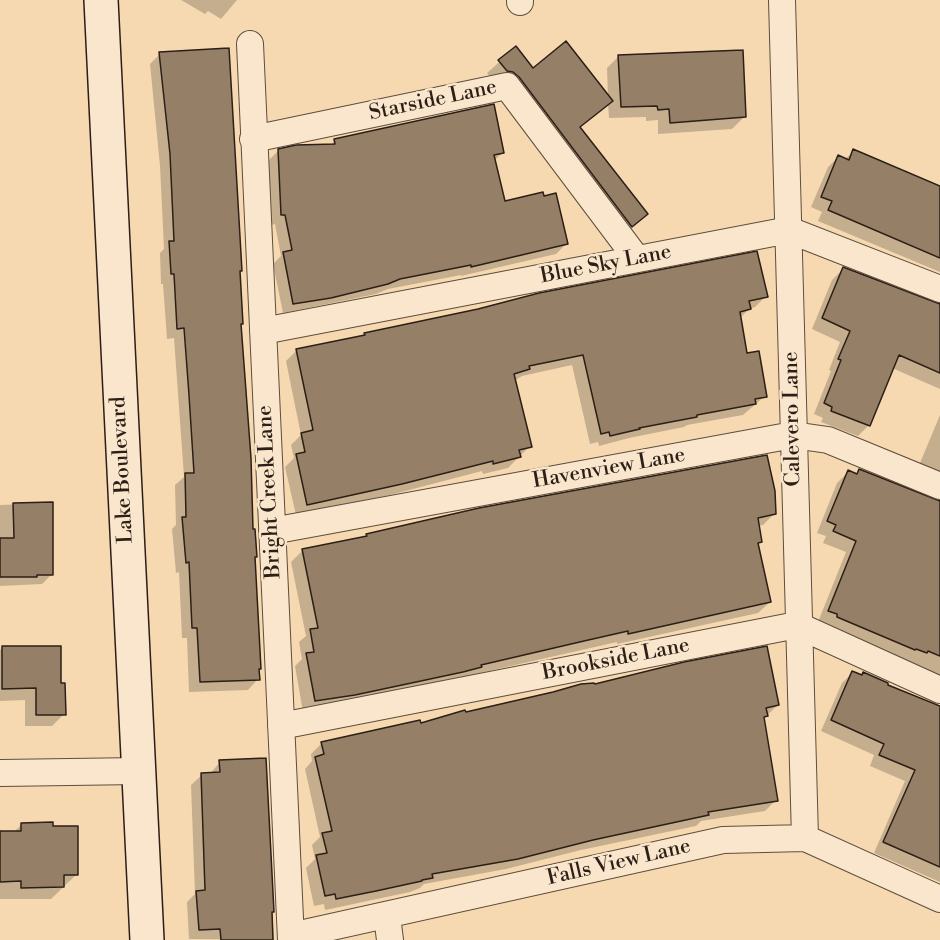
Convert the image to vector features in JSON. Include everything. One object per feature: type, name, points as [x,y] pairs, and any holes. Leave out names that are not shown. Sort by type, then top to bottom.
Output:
[{"type":"main road","name":"Lake Boulevard","points":[[101,0],[147,940]]},
{"type":"street","name":"Calevero Lane","points":[[783,0],[804,838]]},
{"type":"street","name":"Bright Creek Lane","points":[[250,45],[291,938]]},
{"type":"street","name":"Starside Lane","points":[[253,139],[507,86],[637,259]]},
{"type":"street","points":[[789,230],[940,289]]},
{"type":"street","name":"Blue Sky Lane","points":[[263,331],[789,230]]},
{"type":"street","name":"Havenview Lane","points":[[272,531],[793,435],[828,440],[940,486]]},
{"type":"street","points":[[797,625],[940,690]]},
{"type":"street","name":"Brookside Lane","points":[[281,726],[797,625]]},
{"type":"street","points":[[0,773],[139,771]]},
{"type":"street","name":"Falls View Lane","points":[[291,938],[388,928],[723,840],[804,838],[940,899]]},
{"type":"building","points":[[566,41],[613,101],[580,127],[648,214],[632,227],[519,77],[507,71],[498,60],[516,46],[533,68]]},
{"type":"building","points":[[229,48],[242,271],[240,271],[243,324],[241,324],[251,458],[253,529],[255,529],[257,557],[255,557],[261,669],[259,669],[260,680],[200,682],[197,628],[192,628],[189,562],[186,563],[182,517],[186,517],[185,473],[194,473],[189,395],[184,328],[177,329],[174,274],[171,274],[169,241],[174,241],[170,154],[159,52]]},
{"type":"building","points":[[743,50],[746,117],[670,123],[669,109],[658,110],[657,106],[621,107],[618,55]]},
{"type":"building","points":[[494,104],[504,153],[494,155],[505,201],[543,192],[544,196],[556,193],[568,244],[471,267],[471,265],[400,279],[331,298],[293,304],[283,252],[292,250],[285,215],[281,215],[278,149],[296,145],[335,144],[334,139]]},
{"type":"building","points":[[853,149],[940,186],[940,258],[828,210],[832,201],[821,197],[838,155],[849,160]]},
{"type":"building","points":[[757,251],[768,297],[749,301],[751,309],[740,312],[747,353],[759,351],[767,397],[755,399],[756,404],[697,415],[697,417],[610,436],[609,432],[601,434],[583,355],[529,366],[530,369],[514,374],[532,447],[519,450],[521,457],[493,464],[493,461],[307,505],[296,454],[305,452],[301,433],[313,430],[296,349],[478,309],[539,293]]},
{"type":"building","points":[[843,267],[940,304],[940,373],[899,355],[870,426],[831,411],[832,407],[824,403],[850,331],[822,318]]},
{"type":"building","points":[[767,455],[775,491],[776,514],[758,518],[762,542],[758,543],[771,602],[628,634],[628,631],[584,641],[481,665],[482,667],[463,672],[355,695],[315,701],[306,653],[314,652],[310,629],[318,628],[302,549],[367,536],[366,534],[479,508]]},
{"type":"building","points":[[859,469],[940,501],[940,656],[928,651],[927,653],[915,650],[828,611],[856,541],[833,531],[836,525],[827,521],[848,470],[857,474]]},
{"type":"building","points":[[53,502],[53,575],[0,577],[0,538],[14,538],[13,503]]},
{"type":"building","points":[[2,646],[61,646],[61,683],[65,683],[66,715],[36,715],[36,688],[2,689]]},
{"type":"building","points":[[767,646],[779,705],[766,708],[768,716],[764,717],[778,801],[708,812],[709,815],[518,859],[432,874],[433,878],[376,891],[336,899],[335,894],[325,896],[316,855],[327,853],[322,833],[332,831],[315,757],[324,754],[321,742],[420,720],[421,723],[465,710],[466,712],[581,684],[595,684],[684,662]]},
{"type":"building","points":[[852,671],[862,675],[863,672],[940,706],[940,867],[883,842],[915,770],[879,755],[884,744],[831,720]]},
{"type":"building","points":[[266,758],[274,912],[272,912],[273,940],[221,940],[220,929],[199,930],[196,891],[205,890],[201,773],[220,772],[219,760]]},
{"type":"building","points":[[53,822],[53,826],[78,826],[78,875],[64,875],[64,887],[21,888],[21,881],[0,882],[0,831],[21,831],[21,823]]}]
